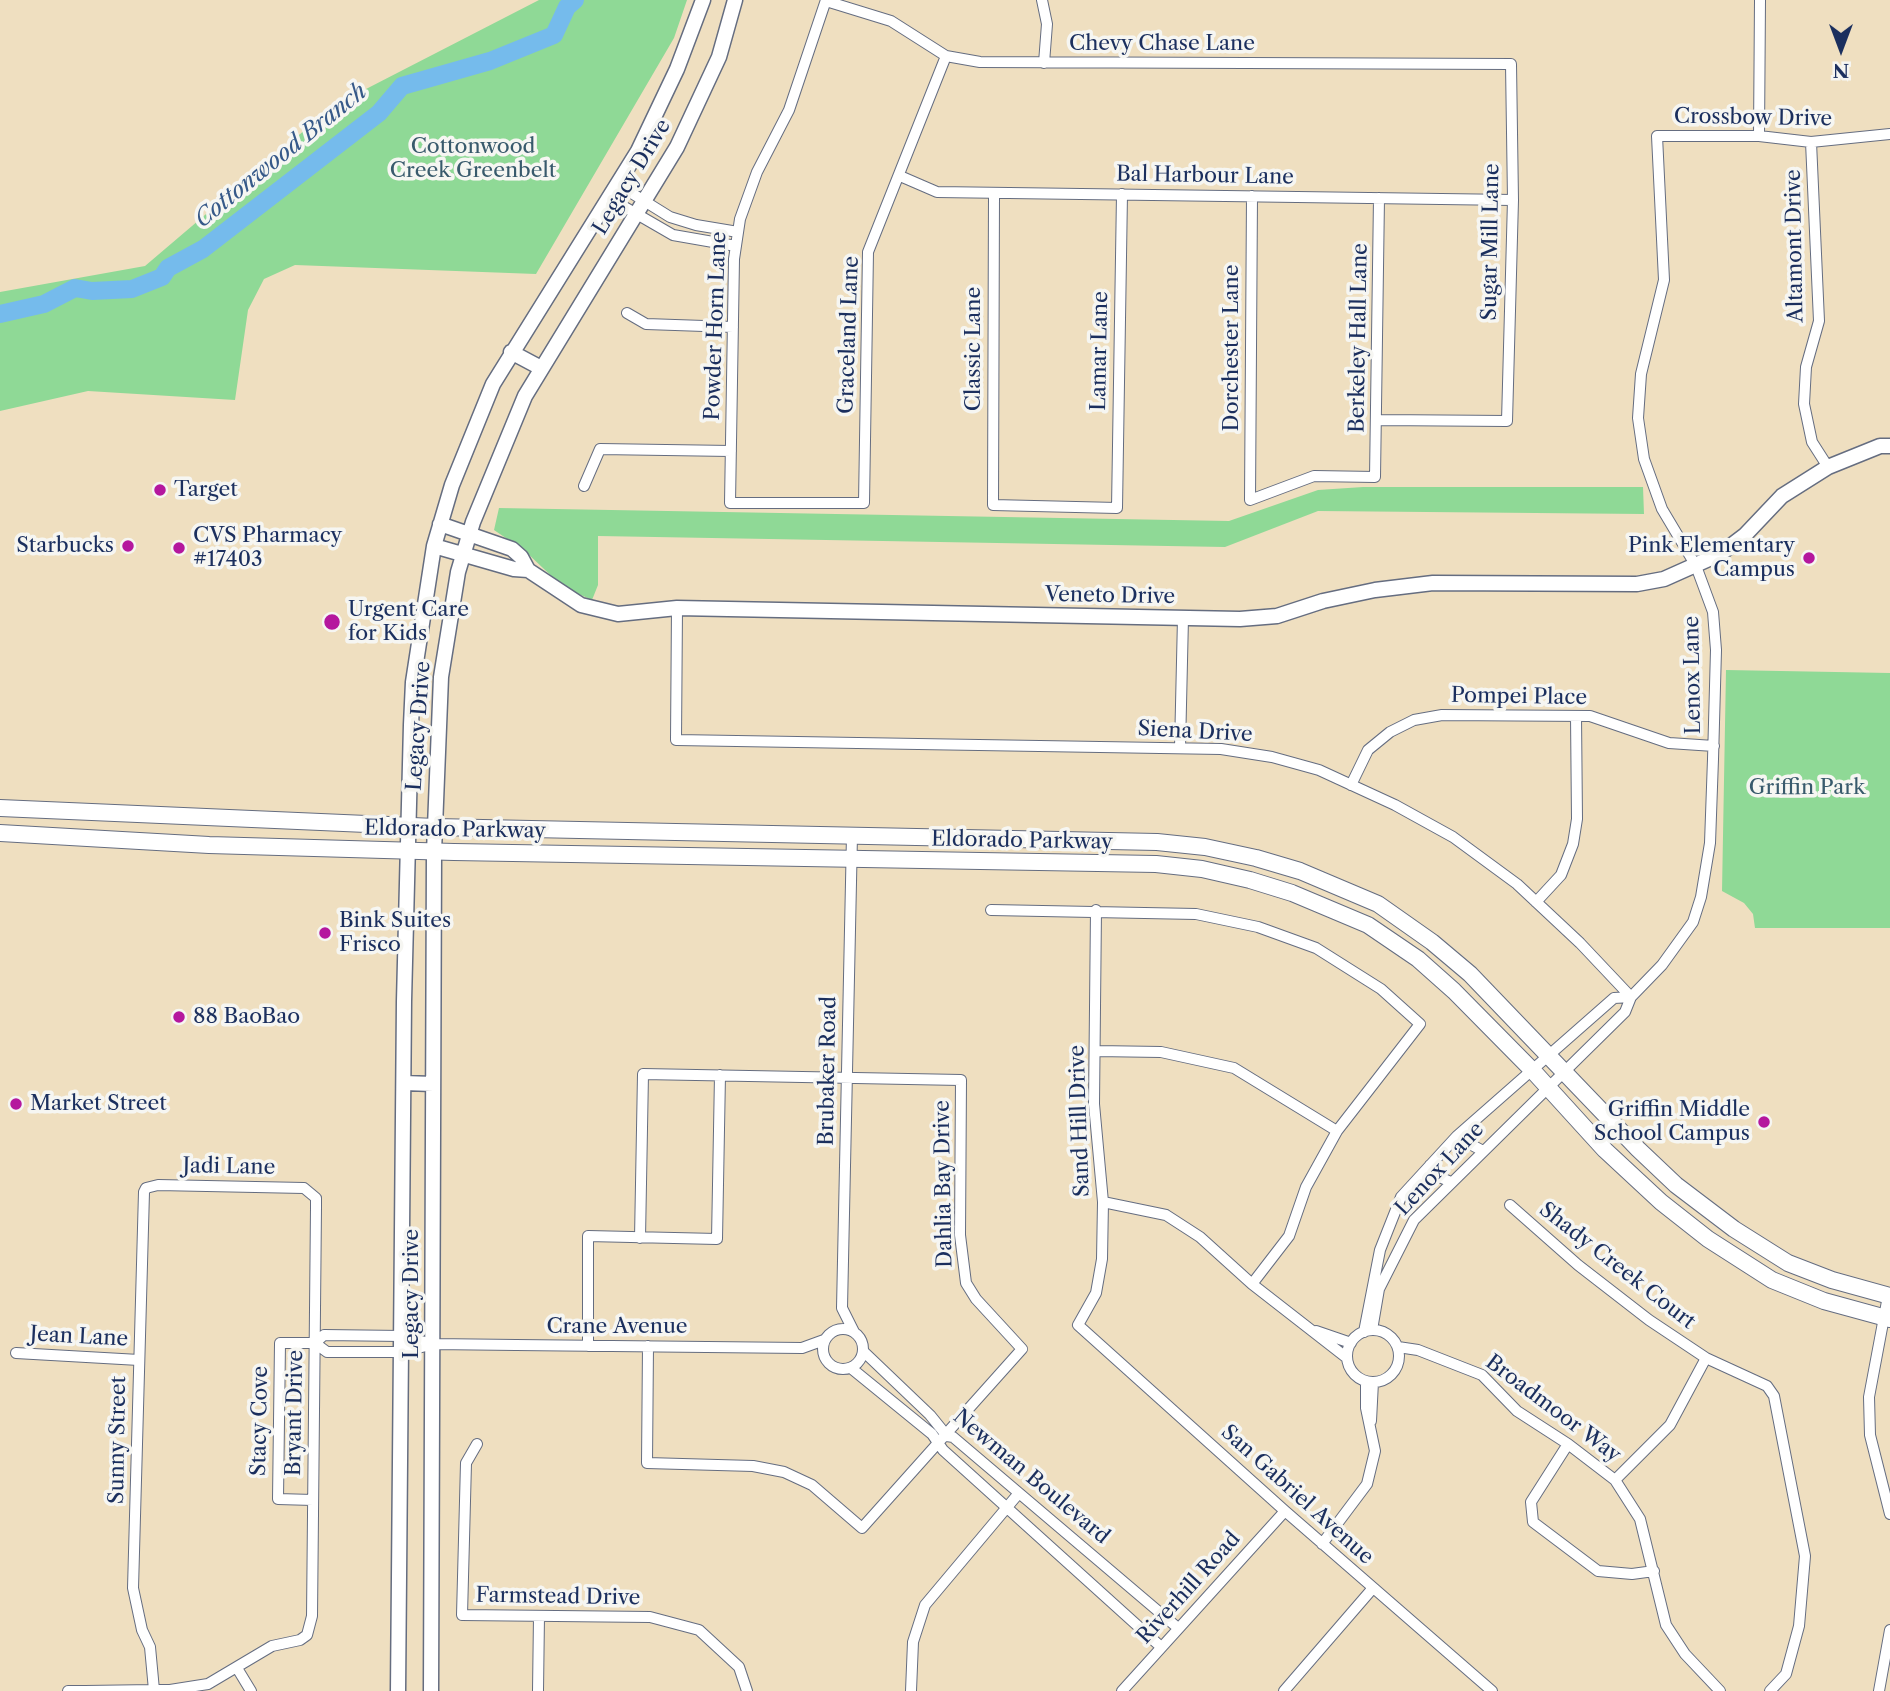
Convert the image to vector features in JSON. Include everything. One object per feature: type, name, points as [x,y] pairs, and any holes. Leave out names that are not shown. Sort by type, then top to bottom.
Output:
[{"type":"main road","name":"Legacy Drive","points":[[398,1691],[404,1083],[413,682],[434,547],[440,524],[493,384],[617,184],[659,109],[703,0]]},
{"type":"main road","name":"Legacy Drive","points":[[430,1691],[434,852],[441,677],[463,554],[525,396],[677,147],[719,57],[735,0]]},
{"type":"main road","points":[[511,352],[541,368]]},
{"type":"main road","name":"Veneto Drive","points":[[440,524],[512,549],[521,557],[528,570],[581,605],[618,614],[677,608],[1183,618],[1276,617],[1323,601],[1375,590],[1433,583],[1647,584],[1696,566],[1745,536],[1782,496],[1828,467],[1880,446],[1890,446]]},
{"type":"main road","name":"Veneto Drive","points":[[434,547],[514,569],[528,570]]},
{"type":"main road","name":"Eldorado Parkway","points":[[0,808],[435,827],[1157,842],[1205,847],[1300,872],[1378,904],[1406,922],[1470,974],[1676,1185],[1734,1228],[1788,1263],[1832,1280],[1889,1296]]},
{"type":"main road","name":"Eldorado Parkway","points":[[0,833],[209,845],[434,852],[1156,864],[1202,869],[1292,893],[1368,925],[1393,940],[1454,991],[1534,1072],[1605,1150],[1661,1202],[1709,1240],[1772,1280],[1824,1301],[1887,1319]]},
{"type":"main road","points":[[404,1083],[433,1084]]},
{"type":"street","name":"Chevy Chase Lane","points":[[826,0],[891,22],[946,56],[980,62],[1511,64]]},
{"type":"street","name":"Powder Horn Lane","points":[[730,503],[733,327],[738,232],[757,172],[789,110],[826,0]]},
{"type":"street","points":[[1042,0],[1046,24],[1044,62]]},
{"type":"street","points":[[1759,136],[1760,0]]},
{"type":"street","name":"Graceland Lane","points":[[730,503],[864,503],[868,252],[946,56]]},
{"type":"street","name":"Sugar Mill Lane","points":[[1378,420],[1507,421],[1513,200],[1511,64]]},
{"type":"street","name":"Crossbow Drive","points":[[1657,135],[1759,136],[1811,142],[1890,134]]},
{"type":"street","name":"Lenox Lane","points":[[1368,1331],[1380,1289],[1414,1220],[1625,1012],[1631,997],[1662,965],[1693,922],[1707,871],[1714,746],[1716,650],[1713,612],[1696,566],[1662,509],[1644,459],[1638,418],[1641,374],[1664,280],[1657,135]]},
{"type":"street","name":"Altamont Drive","points":[[1811,142],[1819,321],[1807,368],[1804,404],[1812,442],[1828,467]]},
{"type":"street","name":"Bal Harbour Lane","points":[[900,176],[937,192],[1513,200]]},
{"type":"street","points":[[617,184],[684,222],[738,232]]},
{"type":"street","name":"Classic Lane","points":[[994,192],[993,505],[1117,508]]},
{"type":"street","name":"Lamar Lane","points":[[1117,508],[1122,194]]},
{"type":"street","name":"Dorchester Lane","points":[[1252,196],[1250,500],[1314,475],[1375,477]]},
{"type":"street","points":[[608,198],[673,235],[736,246]]},
{"type":"street","name":"Berkeley Hall Lane","points":[[1375,477],[1378,420],[1379,198]]},
{"type":"street","points":[[627,313],[646,324],[733,327]]},
{"type":"street","points":[[584,486],[600,449],[731,451]]},
{"type":"street","name":"Siena Drive","points":[[677,608],[676,740],[1222,749],[1272,757],[1319,770],[1453,837],[1536,902],[1631,997]]},
{"type":"street","points":[[1181,748],[1183,618]]},
{"type":"street","name":"Pompei Place","points":[[1351,785],[1368,750],[1390,732],[1414,720],[1442,715],[1576,716],[1606,720],[1669,743],[1714,746]]},
{"type":"street","points":[[1536,902],[1561,875],[1573,844],[1577,819],[1576,716]]},
{"type":"street","name":"Brubaker Road","points":[[852,835],[842,1308],[854,1332]]},
{"type":"street","points":[[991,910],[1196,914],[1258,927],[1316,948],[1381,989],[1420,1024],[1336,1131],[1306,1186],[1289,1236],[1252,1284]]},
{"type":"street","name":"Sand Hill Drive","points":[[1078,1325],[1096,1293],[1102,1259],[1103,1202],[1094,1104],[1096,910]]},
{"type":"street","name":"Lenox Lane","points":[[1368,1331],[1380,1250],[1401,1198],[1463,1131],[1550,1058],[1614,998],[1631,997]]},
{"type":"street","points":[[1096,1051],[1161,1052],[1234,1068],[1336,1131]]},
{"type":"street","points":[[640,1238],[643,1074],[848,1077]]},
{"type":"street","points":[[588,1346],[589,1236],[717,1238],[720,1075]]},
{"type":"street","name":"Dahlia Bay Drive","points":[[848,1077],[961,1080],[960,1235],[966,1283],[976,1299],[1022,1349],[943,1439]]},
{"type":"street","points":[[1463,1131],[1470,1144],[1483,1152]]},
{"type":"street","points":[[1430,1165],[1437,1176],[1451,1182]]},
{"type":"street","name":"Jadi Lane","points":[[146,1188],[304,1188],[311,1192]]},
{"type":"street","name":"Sunny Street","points":[[146,1188],[133,1588],[142,1630],[150,1647],[154,1690]]},
{"type":"street","name":"Bryant Drive","points":[[237,1668],[272,1646],[300,1640],[307,1635],[312,1616],[316,1207],[311,1192]]},
{"type":"street","points":[[1103,1202],[1166,1215],[1200,1237],[1252,1284],[1347,1359],[1353,1373],[1370,1382],[1382,1381],[1395,1371],[1399,1351],[1388,1334],[1368,1331],[1351,1343],[1347,1359]]},
{"type":"street","name":"Shady Creek Court","points":[[1510,1205],[1578,1265],[1650,1320],[1706,1357],[1768,1386],[1774,1396],[1805,1556],[1799,1626],[1786,1674],[1770,1691]]},
{"type":"street","points":[[1889,1296],[1887,1319],[1869,1397],[1870,1435],[1890,1514]]},
{"type":"street","name":"Brubaker Road","points":[[835,1330],[836,1318],[842,1308]]},
{"type":"street","name":"San Gabriel Avenue","points":[[1078,1325],[1322,1544],[1492,1691]]},
{"type":"street","points":[[1309,1329],[1351,1343]]},
{"type":"street","points":[[835,1330],[854,1332],[863,1352],[851,1368],[837,1368],[824,1357],[824,1340],[835,1330]]},
{"type":"street","name":"Crane Avenue","points":[[433,1344],[402,1352],[327,1352],[315,1343],[324,1335],[402,1336],[433,1344],[588,1346],[802,1348],[824,1340]]},
{"type":"street","name":"Stacy Cove","points":[[313,1500],[278,1499],[280,1343],[315,1343]]},
{"type":"street","points":[[648,1346],[647,1463],[753,1466],[785,1472],[812,1485],[862,1528],[943,1439]]},
{"type":"street","name":"Crane Avenue","points":[[802,1348],[824,1357]]},
{"type":"street","name":"Broadmoor Way","points":[[1399,1351],[1439,1358],[1482,1375],[1517,1411],[1568,1444],[1615,1480],[1640,1520],[1666,1625],[1685,1654],[1720,1691]]},
{"type":"street","name":"Newman Boulevard","points":[[863,1352],[930,1415],[943,1439],[943,1450],[1160,1647]]},
{"type":"street","name":"Jean Lane","points":[[16,1353],[139,1360]]},
{"type":"street","points":[[1615,1480],[1670,1425],[1706,1357]]},
{"type":"street","name":"Newman Boulevard","points":[[851,1368],[943,1439],[953,1437],[1178,1628]]},
{"type":"street","points":[[1322,1544],[1367,1484],[1375,1451],[1371,1425],[1370,1382]]},
{"type":"street","name":"Farmstead Drive","points":[[477,1444],[466,1463],[462,1615],[650,1617],[699,1630],[739,1667],[747,1691]]},
{"type":"street","points":[[1568,1444],[1531,1502],[1533,1522],[1598,1571],[1632,1574],[1654,1571]]},
{"type":"street","points":[[911,1691],[913,1642],[925,1605],[1019,1493]]},
{"type":"street","name":"Riverhill Road","points":[[1122,1691],[1285,1511]]},
{"type":"street","points":[[1284,1691],[1373,1588]]},
{"type":"street","points":[[538,1691],[539,1616]]},
{"type":"street","points":[[1879,1691],[1890,1630]]},
{"type":"street","points":[[68,1691],[154,1690],[208,1684],[237,1668],[251,1691]]},
{"type":"green space","name":"Cottonwood Creek Greenbelt","points":[[539,0],[687,0],[674,38],[536,274],[295,265],[264,279],[248,310],[235,400],[88,391],[0,411],[0,292],[145,266],[333,106]]},
{"type":"green space","points":[[1363,487],[1643,487],[1644,514],[1318,511],[1225,547],[598,536],[598,585],[592,600],[563,587],[525,551],[494,530],[499,508],[1229,521],[1318,490]]},
{"type":"green space","name":"Griffin Park","points":[[1726,670],[1890,673],[1890,928],[1755,928],[1753,914],[1744,903],[1722,891]]},
{"type":"waterway","name":"Cottonwood Branch","points":[[0,314],[44,304],[75,288],[92,291],[132,289],[162,277],[168,268],[203,249],[379,113],[402,86],[490,61],[554,35],[567,7],[575,0]]},
{"type":"place","name":"Target","points":[[160,490]]},
{"type":"place","name":"Starbucks","points":[[128,546]]},
{"type":"place","name":"CVS Pharmacy #17403","points":[[179,548]]},
{"type":"place","name":"Pink Elementary Campus","points":[[1809,558]]},
{"type":"place","name":"Urgent Care for Kids","points":[[332,622]]},
{"type":"place","name":"Bink Suites Frisco","points":[[325,933]]},
{"type":"place","name":"88 BaoBao","points":[[179,1017]]},
{"type":"place","name":"Market Street","points":[[16,1104]]},
{"type":"place","name":"Griffin Middle School Campus","points":[[1764,1122]]}]
